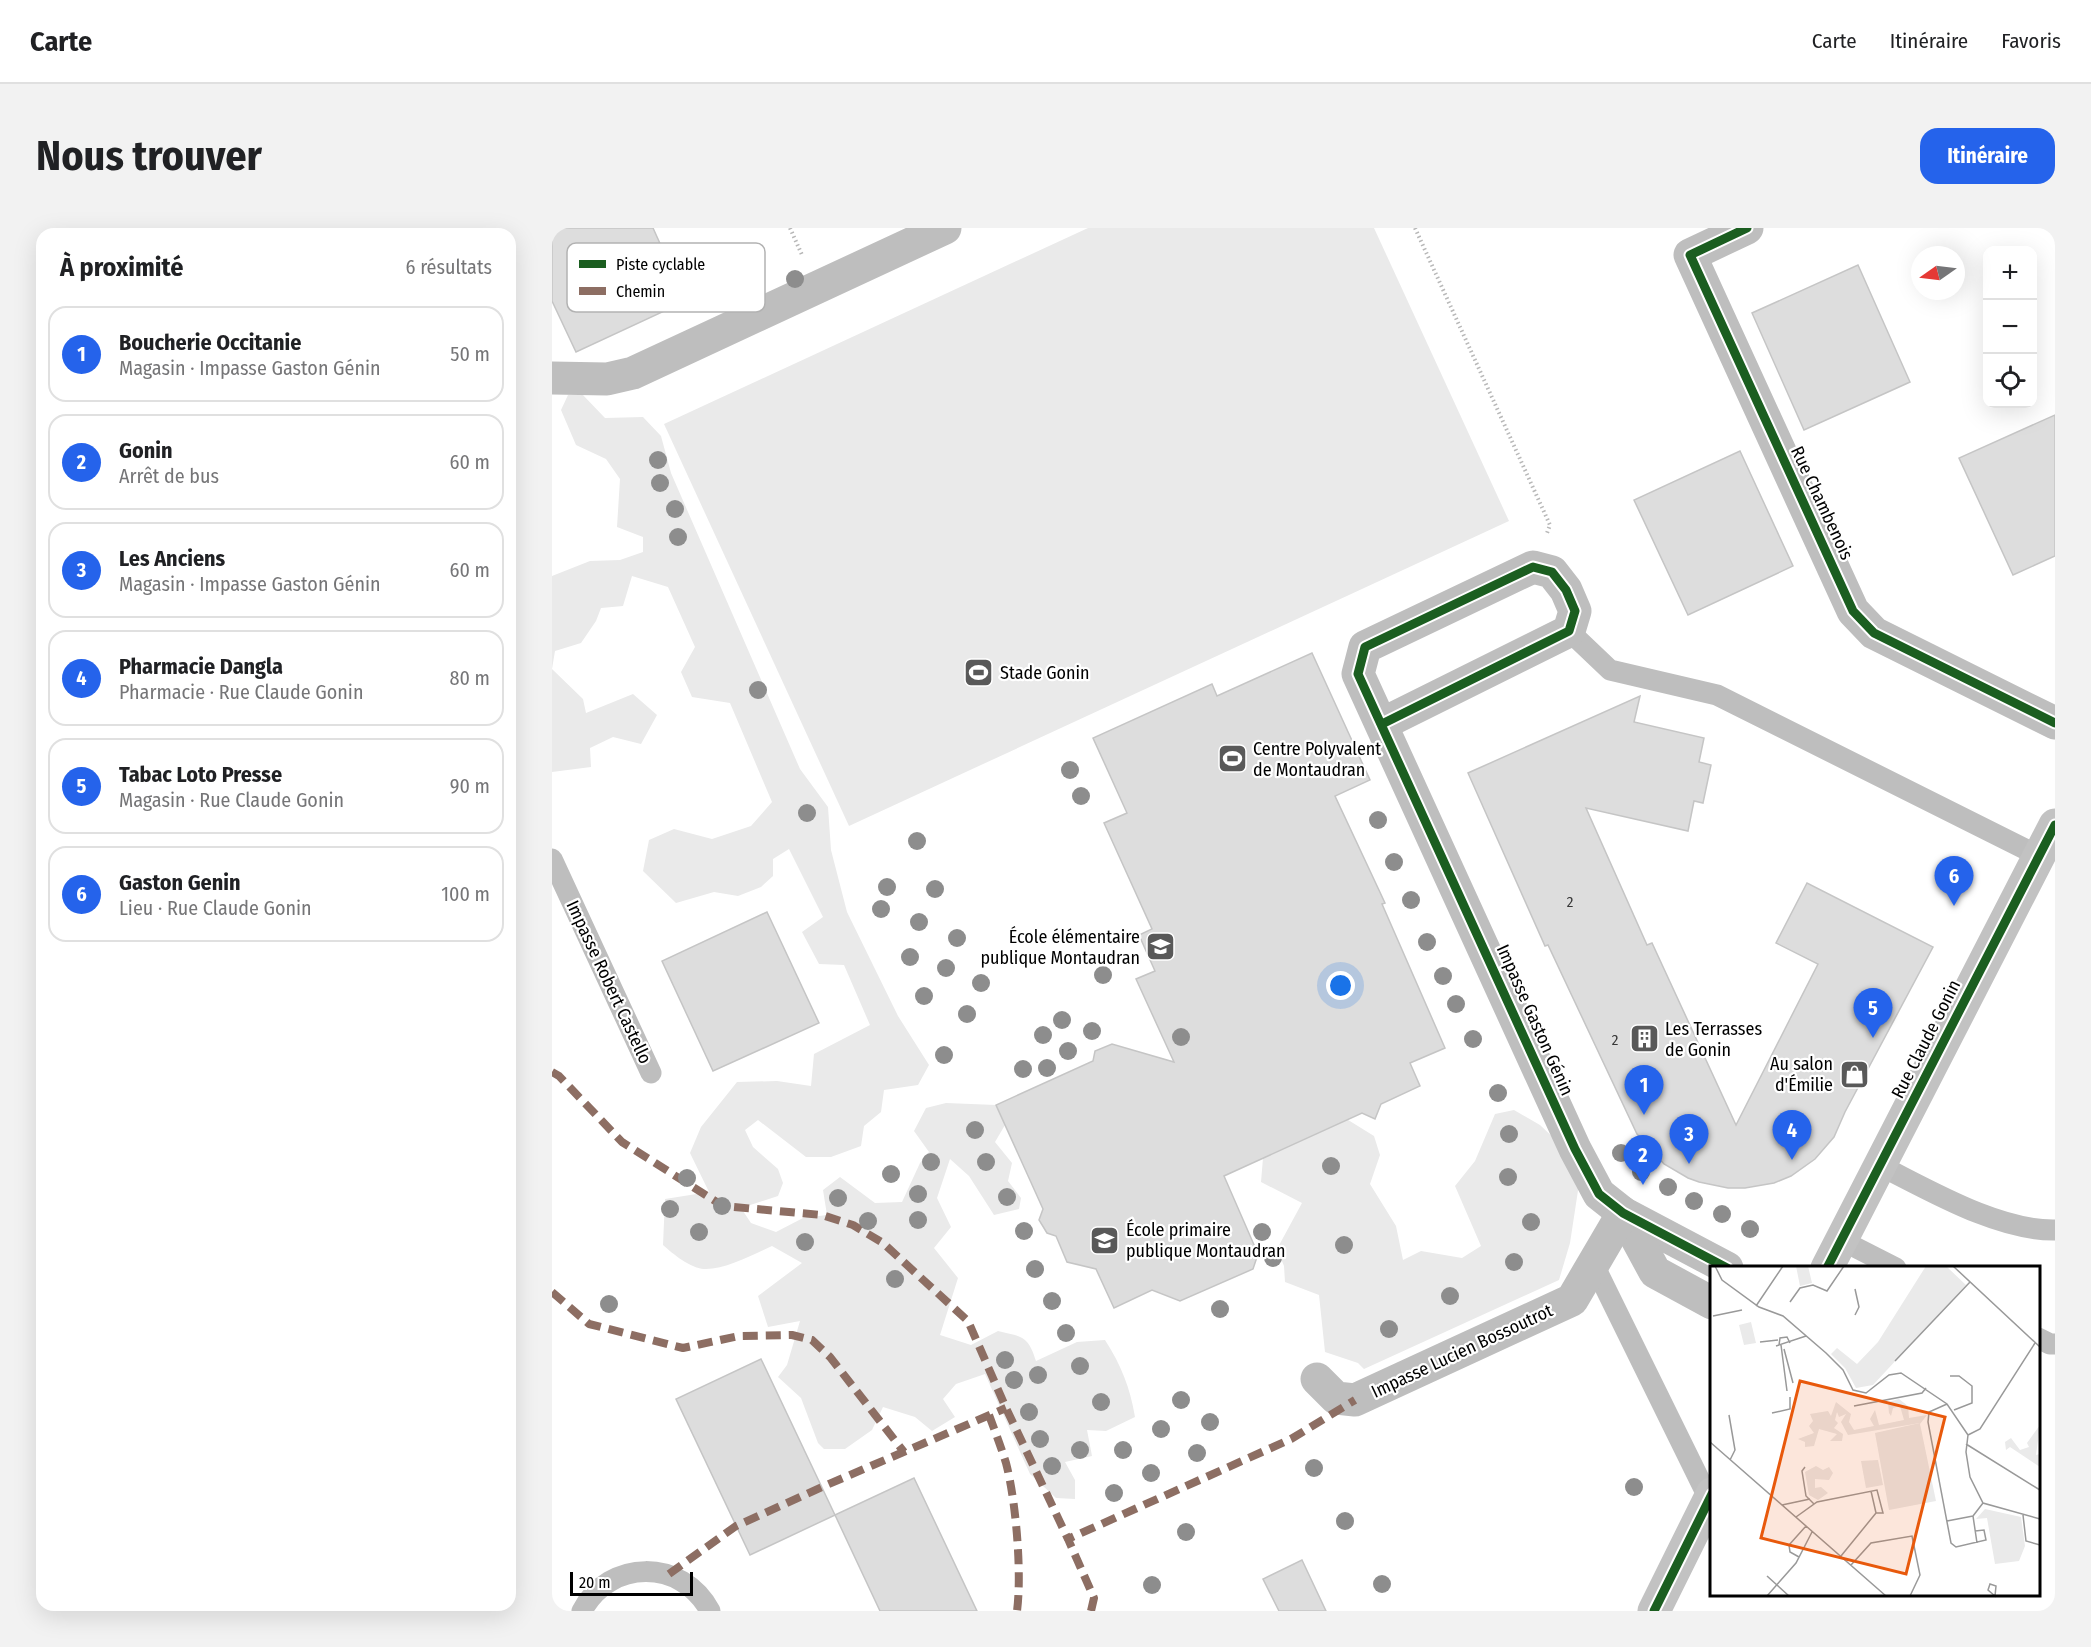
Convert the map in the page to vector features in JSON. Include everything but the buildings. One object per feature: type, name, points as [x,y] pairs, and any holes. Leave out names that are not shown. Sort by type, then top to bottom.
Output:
[{"type":"street","points":[[765,312],[945,228]]},
{"type":"street","name":"Rue Chambenois","points":[[1747,228],[1690,255],[1853,611],[1874,633],[2055,723]]},
{"type":"street","points":[[552,378],[608,379],[633,373],[764,312]]},
{"type":"street","points":[[1382,724],[1569,631],[1575,611],[1566,590],[1552,572],[1533,567]]},
{"type":"street","name":"Impasse Gaston Génin","points":[[1533,567],[1365,647],[1358,674],[1575,1149],[1599,1194],[1623,1213],[1723,1266]]},
{"type":"street","name":"Rue Claude Gonin","points":[[1834,1254],[2055,825]]},
{"type":"street","points":[[1593,1263],[1623,1213]]},
{"type":"street","name":"Impasse Gaston Génin","points":[[1623,1213],[1654,1272],[1710,1302]]},
{"type":"street","name":"Impasse Lucien Bossoutrot","points":[[1317,1379],[1336,1398],[1355,1400],[1572,1300],[1593,1263]]},
{"type":"street","points":[[1654,1611],[1710,1497]]},
{"type":"lane","points":[[1569,631],[1610,670],[1717,695],[2039,856]]},
{"type":"lane","name":"Impasse Robert Castello","points":[[552,859],[651,1073]]},
{"type":"lane","points":[[1879,1165],[1992,1219],[2041,1230],[2055,1230]]},
{"type":"lane","points":[[1834,1254],[1887,1266]]},
{"type":"lane","points":[[1593,1263],[1710,1497]]},
{"type":"lane","points":[[2040,1339],[2055,1344]]},
{"type":"lane","points":[[582,1611],[589,1598],[610,1580],[640,1570],[669,1574],[690,1586],[710,1611]]},
{"type":"path","points":[[1415,228],[1550,525],[1533,567]]},
{"type":"shaded area","name":"Stade Gonin","points":[[1088,228],[1374,228],[1509,521],[849,826],[664,424]]},
{"type":"shaded area","points":[[582,394],[605,418],[643,417],[661,436],[671,473],[800,769],[828,807],[831,850],[847,912],[898,1016],[929,1065],[918,1085],[884,1090],[881,1112],[864,1126],[861,1146],[831,1157],[806,1157],[758,1120],[745,1130],[753,1147],[778,1169],[783,1183],[778,1196],[741,1208],[751,1223],[776,1232],[803,1218],[827,1215],[823,1190],[840,1177],[875,1203],[902,1202],[920,1163],[929,1152],[914,1131],[926,1108],[946,1103],[996,1105],[1005,1125],[995,1142],[1012,1163],[1008,1181],[1021,1198],[1019,1209],[994,1215],[969,1176],[950,1159],[937,1198],[951,1227],[934,1248],[958,1278],[940,1335],[971,1345],[998,1331],[1013,1335],[1027,1342],[1036,1361],[1077,1342],[1105,1340],[1124,1377],[1135,1417],[1106,1431],[1087,1430],[1092,1456],[1065,1462],[1075,1480],[1075,1499],[1056,1498],[1030,1474],[985,1374],[956,1384],[943,1399],[955,1417],[932,1431],[915,1417],[883,1407],[872,1430],[845,1449],[824,1449],[818,1443],[801,1398],[778,1377],[787,1365],[800,1321],[768,1327],[758,1296],[802,1263],[772,1246],[729,1265],[704,1269],[688,1263],[663,1245],[665,1199],[709,1192],[690,1153],[701,1127],[737,1082],[777,1081],[811,1086],[814,1054],[870,1025],[844,965],[819,964],[802,932],[823,917],[789,849],[773,859],[773,876],[761,887],[738,896],[714,892],[676,903],[643,871],[649,840],[674,829],[712,839],[751,826],[772,802],[730,703],[692,697],[681,672],[695,647],[668,587],[632,576],[623,606],[601,608],[596,621],[581,643],[555,651],[552,669],[552,576],[590,561],[620,560],[643,552],[643,537],[617,527],[620,479],[606,459],[576,445],[561,410],[568,395]]},
{"type":"shaded area","points":[[552,669],[583,699],[586,713],[633,694],[657,715],[641,744],[613,737],[590,748],[591,767],[552,772]]},
{"type":"shaded area","points":[[1332,1110],[1374,1136],[1380,1155],[1370,1184],[1396,1226],[1403,1260],[1421,1251],[1462,1258],[1481,1246],[1455,1186],[1475,1161],[1495,1114],[1514,1110],[1540,1125],[1559,1143],[1579,1184],[1570,1243],[1559,1280],[1364,1369],[1358,1363],[1325,1352],[1319,1295],[1285,1282],[1284,1266],[1277,1249],[1302,1203],[1261,1182],[1263,1158],[1308,1111]]},
{"type":"marked path","points":[[552,1072],[559,1076],[622,1142],[723,1206],[822,1215],[853,1225],[883,1243],[968,1321],[1068,1539]]},
{"type":"marked path","points":[[552,1292],[589,1324],[683,1348],[739,1336],[792,1335],[812,1340],[830,1357],[904,1452]]},
{"type":"marked path","points":[[1091,1611],[1094,1598],[1068,1539],[1291,1439],[1355,1400]]},
{"type":"marked path","points":[[669,1574],[736,1526],[1006,1408]]},
{"type":"marked path","points":[[989,1415],[1006,1463],[1013,1497],[1018,1557],[1017,1611]]},
{"type":"cycle path","points":[[1747,228],[1690,255],[1853,611],[1874,633],[2055,723]]},
{"type":"cycle path","points":[[1382,724],[1569,631],[1575,611],[1566,590],[1552,572],[1533,567],[1365,647],[1358,674],[1575,1149],[1599,1194],[1623,1213],[1723,1266]]},
{"type":"cycle path","points":[[1828,1266],[2055,825]]},
{"type":"cycle path","points":[[1654,1611],[1710,1498]]},
{"type":"place","name":"Stade Gonin","points":[[979,673]]},
{"type":"place","name":"Centre Polyvalent de Montaudran","points":[[1232,759]]},
{"type":"place","name":"Gaston Genin","points":[[1954,906]]},
{"type":"place","name":"École élémentaire publique Montaudran","points":[[1161,947]]},
{"type":"place","name":"Tabac Loto Presse","points":[[1873,1038]]},
{"type":"place","name":"Les Terrasses de Gonin","points":[[1644,1039]]},
{"type":"place","name":"Au salon d'Émilie","points":[[1854,1074]]},
{"type":"place","name":"Boucherie Occitanie","points":[[1644,1115]]},
{"type":"place","name":"Pharmacie Dangla","points":[[1792,1160]]},
{"type":"place","name":"Les Anciens","points":[[1689,1164]]},
{"type":"place","name":"Gonin","points":[[1643,1185]]},
{"type":"place","name":"École primaire publique Montaudran","points":[[1105,1240]]}]
